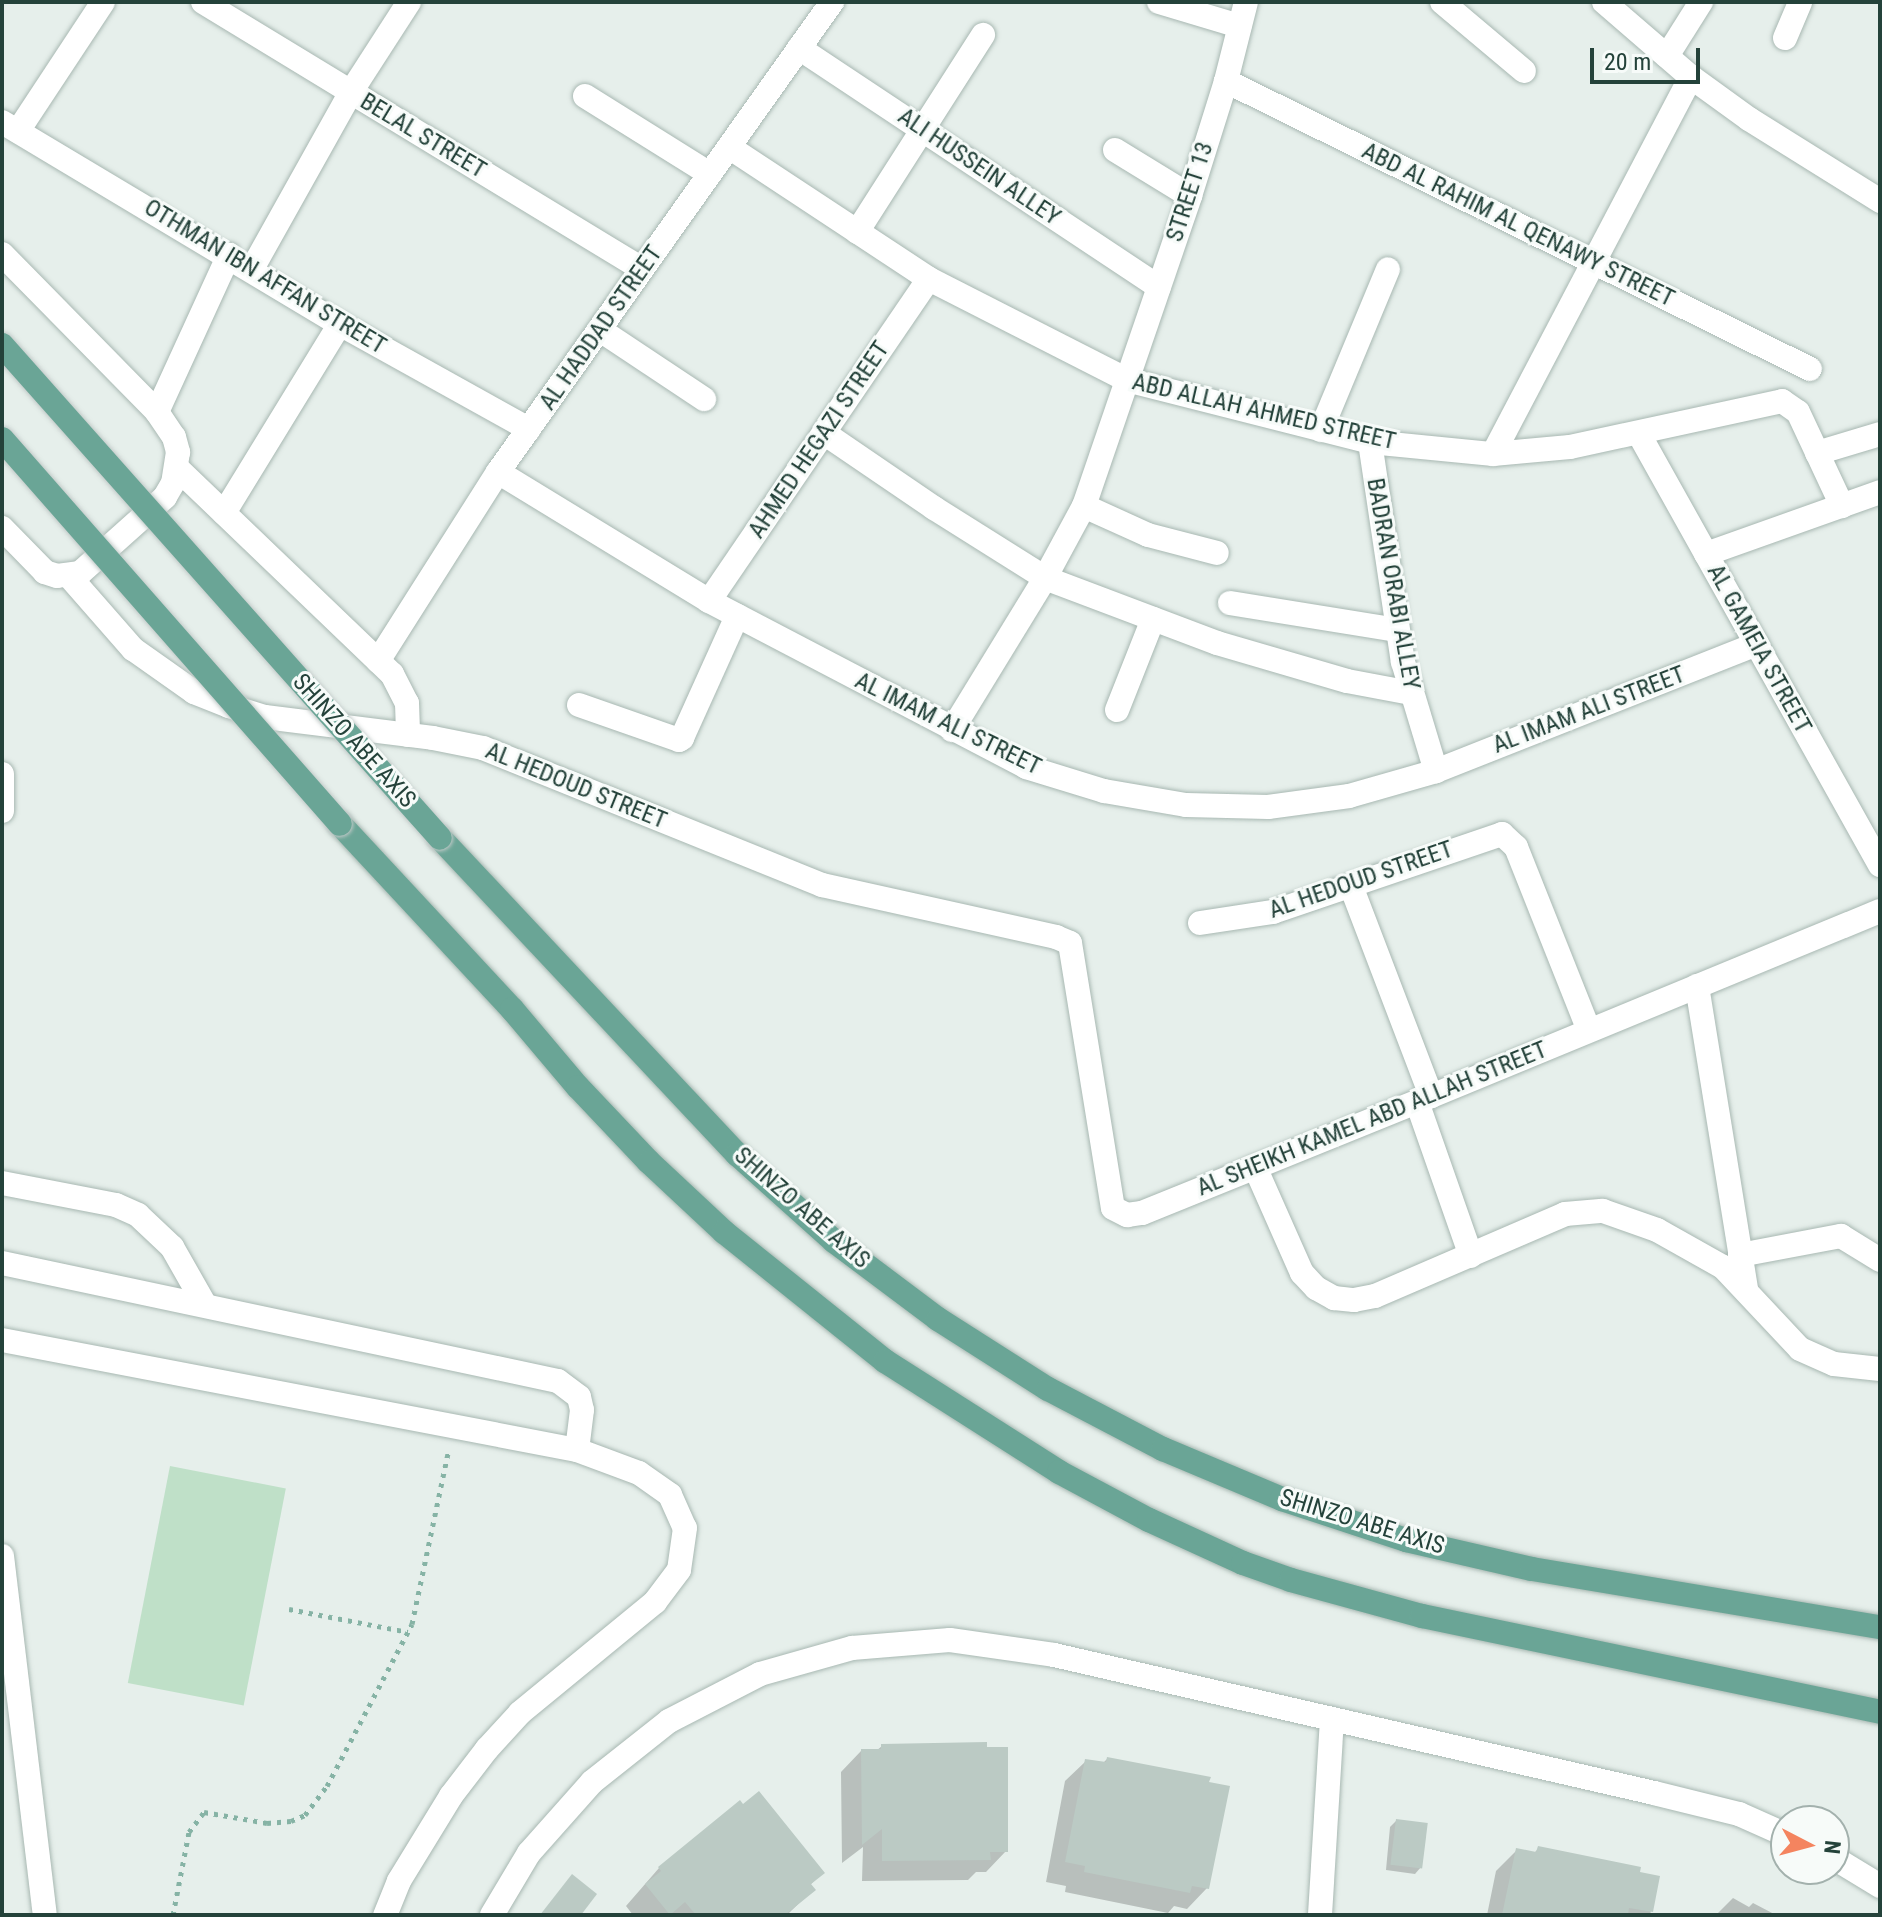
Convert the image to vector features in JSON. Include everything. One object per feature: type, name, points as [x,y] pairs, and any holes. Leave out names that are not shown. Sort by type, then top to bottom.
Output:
[{"type":"main road","name":"SHINZO ABE AXIS","points":[[2,345],[440,838],[737,1154],[834,1241],[938,1319],[1048,1389],[1163,1449],[1256,1488],[1406,1540],[1532,1569],[1880,1627]]},
{"type":"main road","points":[[2,439],[340,824],[512,1009],[588,1098],[724,1232],[885,1361],[1059,1472],[1149,1520],[1243,1563],[1291,1580],[1422,1616],[1880,1712]]},
{"type":"street","points":[[10,127],[103,2]]},
{"type":"street","name":"BELAL STREET","points":[[203,2],[642,269]]},
{"type":"street","points":[[252,269],[351,92],[409,2]]},
{"type":"street","name":"AL HADDAD STREET","points":[[378,661],[498,472],[832,2]]},
{"type":"street","points":[[1159,2],[1239,26]]},
{"type":"street","name":"STREET 13","points":[[952,730],[1045,578],[1084,506],[1190,196],[1226,81],[1246,2]]},
{"type":"street","points":[[1442,2],[1524,71]]},
{"type":"street","points":[[1604,2],[1691,77],[1809,159],[1880,201]]},
{"type":"street","points":[[1667,56],[1701,2]]},
{"type":"street","points":[[1785,38],[1800,2]]},
{"type":"street","points":[[857,232],[983,35]]},
{"type":"street","name":"ALI HUSSEIN ALLEY","points":[[799,48],[1159,287]]},
{"type":"street","points":[[1493,454],[1691,77]]},
{"type":"street","name":"ABD AL RAHIM AL QENAWY STREET","points":[[1226,81],[1810,369]]},
{"type":"street","points":[[585,96],[710,174]]},
{"type":"street","name":"OTHMAN IBN AFFAN STREET","points":[[10,127],[340,324],[529,429]]},
{"type":"street","name":"ABD ALLAH AHMED STREET","points":[[729,147],[929,279],[1127,380],[1370,442],[1493,454],[1570,447],[1782,401],[1798,412],[1842,506]]},
{"type":"street","points":[[1115,150],[1190,196]]},
{"type":"street","points":[[2,254],[157,412],[174,437],[177,468],[165,497],[91,567],[69,576],[45,572],[2,528]]},
{"type":"street","points":[[157,412],[229,255]]},
{"type":"street","points":[[1321,430],[1388,269]]},
{"type":"street","name":"AHMED HEGAZI STREET","points":[[709,601],[929,279]]},
{"type":"street","points":[[224,513],[340,324]]},
{"type":"street","points":[[600,330],[704,399]]},
{"type":"street","points":[[824,433],[1045,578],[1281,663],[1411,693]]},
{"type":"street","name":"AL GAMEIA STREET","points":[[1639,434],[1880,865]]},
{"type":"street","points":[[1817,453],[1880,434]]},
{"type":"street","name":"BADRAN ORABI ALLEY","points":[[1370,442],[1397,630],[1411,693],[1436,771]]},
{"type":"street","points":[[177,468],[378,661],[402,688],[407,703],[408,735]]},
{"type":"street","name":"AL IMAM ALI STREET","points":[[498,472],[709,601],[1026,767],[1104,791],[1186,805],[1268,807],[1349,796],[1436,771],[1757,644]]},
{"type":"street","points":[[1706,554],[1880,492]]},
{"type":"street","points":[[1084,506],[1148,535],[1217,553]]},
{"type":"street","name":"AL HEDOUD STREET","points":[[69,576],[133,649],[194,692],[265,717],[459,742],[508,755],[822,885],[1056,937],[1070,943]]},
{"type":"street","points":[[1230,603],[1397,630]]},
{"type":"street","points":[[579,705],[679,740],[737,616]]},
{"type":"street","points":[[1117,710],[1153,619]]},
{"type":"street","points":[[2,774],[2,811]]},
{"type":"street","name":"AL HEDOUD STREET","points":[[1200,923],[1273,912],[1491,835],[1502,834],[1516,847],[1589,1030]]},
{"type":"street","points":[[1351,886],[1424,1099],[1471,1256]]},
{"type":"street","name":"AL SHEIKH KAMEL ABD ALLAH STREET","points":[[1070,943],[1113,1208],[1127,1215],[1142,1213],[1880,911]]},
{"type":"street","points":[[1697,986],[1746,1290]]},
{"type":"street","points":[[1255,1167],[1302,1273],[1316,1288],[1334,1298],[1354,1300],[1375,1296],[1565,1214],[1603,1211],[1657,1230],[1723,1267],[1800,1349],[1834,1364],[1880,1369]]},
{"type":"street","points":[[2,1183],[116,1205],[138,1215],[172,1247],[205,1305]]},
{"type":"street","points":[[1740,1255],[1828,1236],[1841,1236],[1880,1260]]},
{"type":"street","points":[[2,1263],[558,1381],[579,1397],[582,1410],[577,1450]]},
{"type":"street","points":[[2,1340],[453,1429],[577,1450],[639,1473],[670,1495],[685,1528],[679,1570],[655,1602],[520,1713],[487,1749],[451,1796],[399,1881],[385,1915]]},
{"type":"street","points":[[2,1556],[45,1915]]},
{"type":"street","points":[[492,1915],[529,1853],[592,1782],[669,1721],[760,1674],[852,1648],[950,1640],[1039,1653],[1332,1719],[1739,1814],[1770,1828]]},
{"type":"street","points":[[1320,1915],[1332,1719]]},
{"type":"street","points":[[1850,1868],[1880,1886]]},
{"type":"path","points":[[173,1915],[189,1832],[194,1821],[204,1812],[267,1823],[305,1815],[327,1786],[408,1632],[453,1429]]},
{"type":"path","points":[[289,1609],[408,1632]]},
{"type":"green space","points":[[170,1466],[286,1489],[244,1705],[128,1683]]},
{"type":"building","points":[[987,1742],[987,1747],[1008,1747],[1008,1852],[990,1852],[991,1860],[882,1861],[882,1829],[862,1845],[861,1749],[881,1749],[881,1744]]},
{"type":"building","points":[[1107,1757],[1211,1777],[1209,1782],[1230,1786],[1209,1889],[1192,1886],[1190,1893],[1084,1872],[1085,1866],[1065,1862],[1085,1759],[1106,1762]]},
{"type":"building","points":[[759,1791],[825,1873],[811,1884],[816,1890],[785,1915],[696,1915],[685,1902],[670,1915],[645,1884],[661,1871],[658,1867],[740,1800],[743,1804]]},
{"type":"building","points":[[1396,1819],[1428,1823],[1422,1869],[1390,1865]]},
{"type":"building","points":[[1538,1846],[1641,1867],[1640,1872],[1660,1876],[1653,1912],[1629,1908],[1628,1915],[1502,1915],[1516,1848],[1536,1852]]},
{"type":"building","points":[[572,1874],[597,1894],[581,1915],[540,1915]]}]
